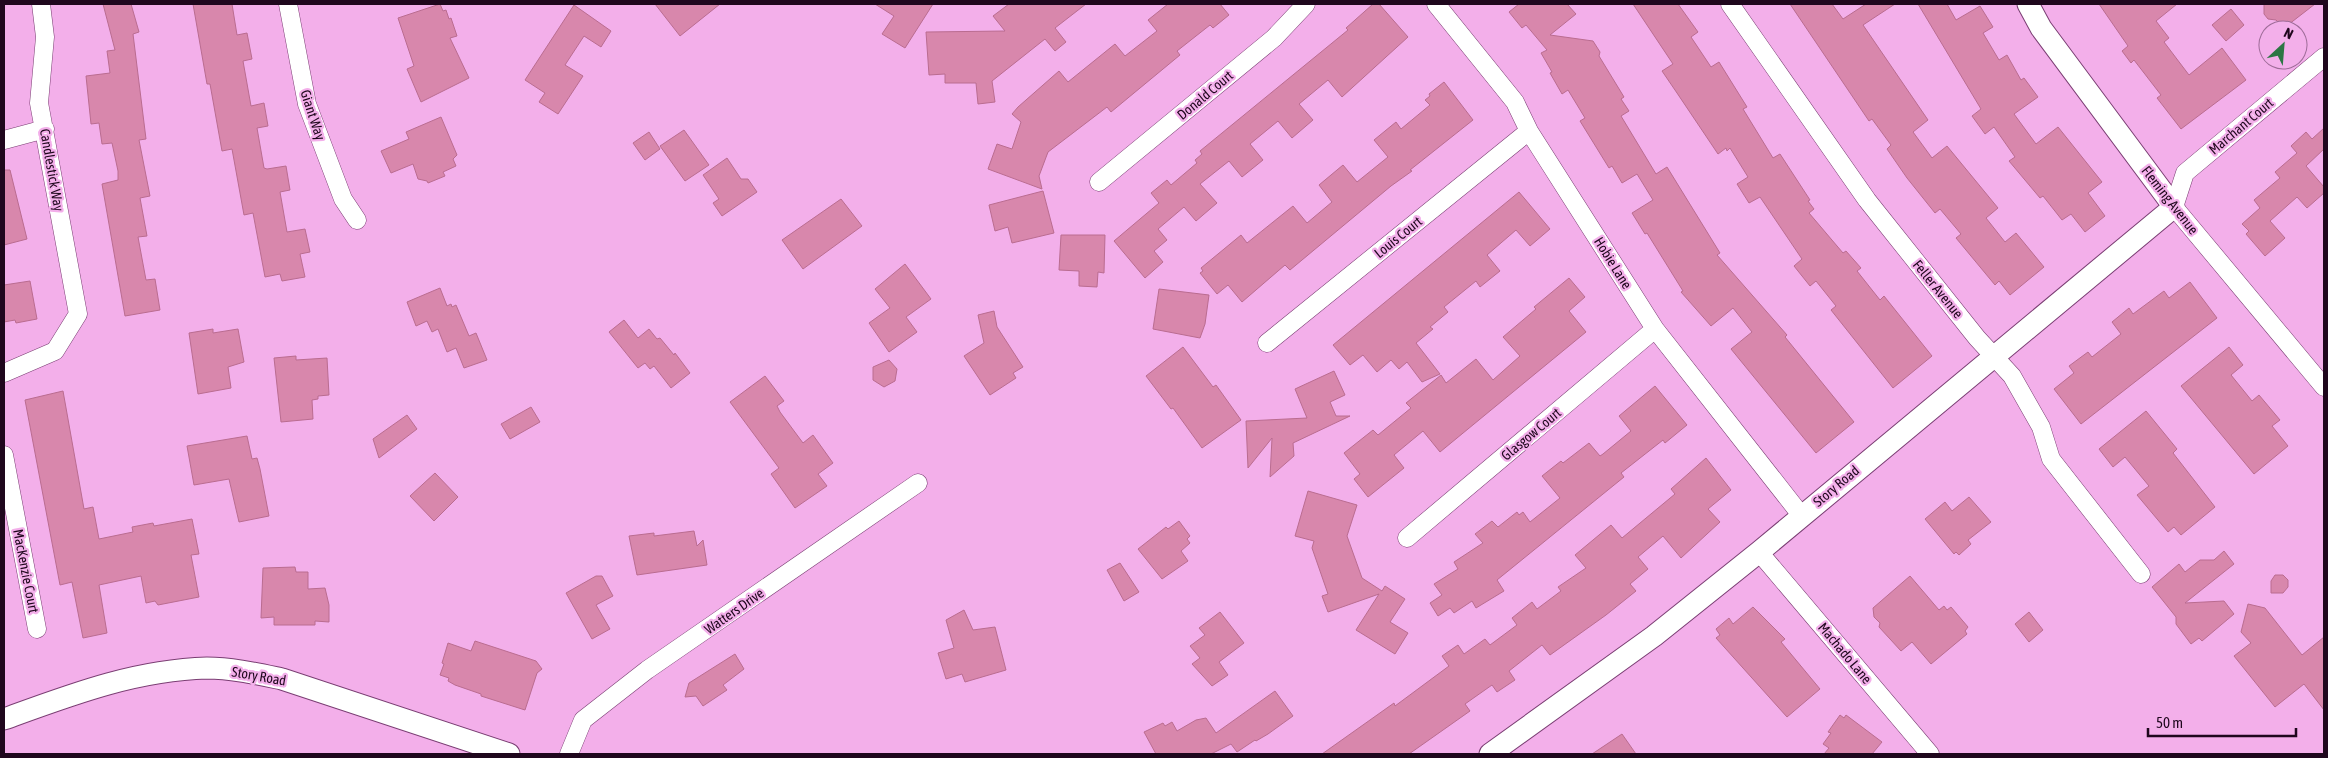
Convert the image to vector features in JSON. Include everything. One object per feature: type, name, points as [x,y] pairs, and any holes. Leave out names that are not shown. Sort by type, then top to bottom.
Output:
[{"type":"street","name":"Candlestick Way","points":[[4,373],[55,351],[65,332],[78,314],[39,103],[45,37],[41,4]]},
{"type":"street","name":"Giant Way","points":[[288,4],[306,104],[343,200],[357,220]]},
{"type":"street","name":"Donald Court","points":[[1099,182],[1274,38],[1306,4]]},
{"type":"street","name":"Hobie Lane","points":[[1436,4],[1515,102],[1529,131],[1655,329],[1801,515]]},
{"type":"street","name":"Feller Avenue","points":[[1730,4],[1867,200],[2012,376],[2041,427],[2051,460],[2141,574]]},
{"type":"street","name":"Fleming Avenue","points":[[2028,4],[2042,28],[2174,207],[2324,388]]},
{"type":"street","name":"Marchant Court","points":[[2174,207],[2185,173],[2324,57]]},
{"type":"street","points":[[4,140],[45,129]]},
{"type":"street","name":"Louis Court","points":[[1268,343],[1529,131]]},
{"type":"street","name":"Story Road","points":[[1490,754],[1654,636],[1759,552],[1801,515],[2174,207]]},
{"type":"street","name":"Glasgow Court","points":[[1407,538],[1655,329]]},
{"type":"street","name":"MacKenzie Court","points":[[4,455],[37,629]]},
{"type":"street","name":"Watters Drive","points":[[568,754],[584,720],[647,670],[918,483]]},
{"type":"street","name":"Machado Lane","points":[[1759,552],[1930,754]]},
{"type":"street","name":"Story Road","points":[[4,719],[90,688],[160,671],[208,668],[282,678],[509,754]]},
{"type":"building","points":[[103,4],[131,4],[139,32],[133,34],[146,139],[139,140],[150,196],[140,198],[147,236],[138,237],[146,280],[155,279],[160,310],[125,316],[102,184],[118,180],[118,171],[112,143],[102,144],[99,123],[91,124],[86,76],[110,73],[107,51],[115,50]]},
{"type":"building","points":[[193,4],[232,4],[237,35],[247,33],[252,59],[243,61],[251,106],[264,103],[268,126],[257,128],[264,168],[286,166],[290,190],[280,192],[287,232],[305,229],[310,252],[300,254],[305,277],[282,281],[280,274],[265,277],[253,213],[244,215],[232,149],[222,151],[210,84],[207,84]]},
{"type":"building","points":[[440,4],[443,11],[446,10],[449,19],[451,18],[457,36],[450,38],[469,78],[421,102],[407,69],[414,66],[398,18]]},
{"type":"building","points":[[655,4],[720,4],[680,36]]},
{"type":"building","points":[[875,4],[933,4],[905,48],[882,34],[894,16]]},
{"type":"building","points":[[1009,4],[1086,4],[1055,28],[1066,42],[1055,51],[1045,39],[992,81],[995,102],[978,104],[976,83],[945,83],[945,74],[929,75],[926,32],[1005,31],[993,16]]},
{"type":"building","points":[[1168,4],[1220,4],[1229,15],[1213,28],[1210,25],[1177,51],[1180,55],[1111,112],[1107,107],[1048,152],[1039,176],[1042,189],[988,169],[997,144],[1012,149],[1021,122],[1012,114],[1018,107],[1059,71],[1068,82],[1115,44],[1125,56],[1157,31],[1148,20]]},
{"type":"building","points":[[1373,4],[1379,4],[1408,37],[1342,97],[1328,80],[1299,104],[1313,120],[1292,138],[1278,121],[1250,144],[1263,160],[1242,177],[1229,161],[1200,184],[1217,203],[1196,221],[1184,207],[1158,229],[1167,240],[1154,251],[1163,262],[1145,278],[1114,241],[1159,203],[1151,193],[1167,180],[1171,185],[1197,163],[1195,160],[1202,154],[1200,151],[1348,30],[1346,28]]},
{"type":"building","points":[[1519,4],[1567,4],[1576,14],[1550,35],[1593,41],[1600,52],[1599,56],[1624,97],[1621,99],[1629,111],[1621,116],[1656,174],[1667,167],[1720,253],[1717,255],[1787,335],[1785,337],[1854,422],[1816,453],[1731,349],[1752,332],[1733,308],[1711,326],[1681,292],[1683,291],[1647,233],[1645,234],[1632,213],[1653,200],[1637,174],[1622,183],[1612,166],[1609,168],[1580,121],[1585,118],[1568,90],[1562,94],[1550,73],[1552,72],[1541,53],[1547,50],[1526,25],[1522,28],[1509,12]]},
{"type":"building","points":[[1633,4],[1678,4],[1698,32],[1691,37],[1711,67],[1719,62],[1747,107],[1743,109],[1773,158],[1780,154],[1810,200],[1808,201],[1814,209],[1809,213],[1843,253],[1846,251],[1861,268],[1857,271],[1880,300],[1884,296],[1932,356],[1893,388],[1831,310],[1836,306],[1816,281],[1810,286],[1794,266],[1802,259],[1760,197],[1749,203],[1737,184],[1748,177],[1730,148],[1727,151],[1726,148],[1718,154],[1662,71],[1673,64]]},
{"type":"building","points":[[1790,4],[1832,4],[1843,19],[1866,4],[1895,4],[1863,25],[1928,120],[1913,132],[1932,158],[1947,146],[1998,208],[1986,218],[2005,242],[2016,233],[2044,267],[2010,295],[1999,281],[1995,285],[1956,238],[1961,234],[1940,209],[1935,213],[1907,178],[1887,149],[1891,145],[1872,119],[1869,121]]},
{"type":"building","points":[[1918,4],[1947,4],[1956,20],[1980,6],[1993,27],[1983,33],[1999,60],[2007,55],[2021,80],[2024,78],[2038,97],[2014,114],[2036,144],[2058,127],[2102,182],[2088,193],[2105,216],[2085,232],[2071,214],[2062,220],[2043,196],[2040,198],[2009,161],[2015,157],[1994,127],[1985,134],[1972,116],[1981,109]]},
{"type":"building","points":[[2099,4],[2177,4],[2156,21],[2169,38],[2164,42],[2189,75],[2222,48],[2246,80],[2181,129],[2157,98],[2161,95],[2134,60],[2131,63],[2122,51],[2128,46]]},
{"type":"building","points":[[2264,4],[2315,4],[2294,20],[2268,19],[2264,14]]},
{"type":"building","points":[[574,5],[611,31],[601,47],[584,36],[565,65],[583,76],[558,114],[539,102],[545,93],[525,80]]},
{"type":"building","points":[[2231,9],[2244,25],[2226,41],[2212,25]]},
{"type":"building","points":[[1444,82],[1473,120],[1290,270],[1285,265],[1242,302],[1228,285],[1217,294],[1200,273],[1203,271],[1201,268],[1241,235],[1247,243],[1293,206],[1307,223],[1332,202],[1319,185],[1343,165],[1357,182],[1388,157],[1374,140],[1396,122],[1401,129],[1430,105],[1425,100],[1430,96],[1429,94]]},
{"type":"building","points":[[441,117],[457,155],[453,159],[456,166],[443,172],[445,176],[428,183],[418,179],[413,164],[391,173],[381,151],[409,139],[406,132]]},
{"type":"building","points":[[2324,128],[2324,149],[2306,166],[2324,187],[2324,193],[2307,208],[2297,197],[2270,221],[2285,238],[2265,256],[2246,234],[2249,231],[2242,224],[2260,208],[2254,200],[2280,178],[2275,172],[2297,153],[2291,146],[2306,132],[2312,139]]},
{"type":"building","points":[[684,130],[709,165],[685,181],[660,146]]},
{"type":"building","points":[[649,132],[660,149],[645,160],[633,143]]},
{"type":"building","points":[[727,158],[741,179],[748,179],[757,192],[722,216],[713,203],[719,199],[703,175]]},
{"type":"building","points":[[4,170],[10,170],[27,239],[4,245]]},
{"type":"building","points":[[1043,191],[1054,233],[1012,243],[1008,227],[995,231],[989,205]]},
{"type":"building","points":[[1519,192],[1550,229],[1530,246],[1516,230],[1487,255],[1500,271],[1480,287],[1476,281],[1444,307],[1448,312],[1430,327],[1433,329],[1416,343],[1440,374],[1422,382],[1407,362],[1399,369],[1391,360],[1377,372],[1363,355],[1350,365],[1333,345]]},
{"type":"building","points":[[841,199],[862,226],[803,269],[782,240]]},
{"type":"building","points":[[1061,235],[1105,235],[1104,273],[1098,272],[1097,287],[1079,286],[1079,271],[1059,270]]},
{"type":"building","points":[[905,264],[931,299],[906,317],[917,332],[889,352],[869,323],[890,308],[875,289]]},
{"type":"building","points":[[1569,278],[1585,297],[1569,311],[1586,332],[1440,452],[1423,431],[1394,455],[1404,468],[1368,497],[1354,479],[1360,474],[1344,453],[1373,430],[1378,435],[1411,408],[1406,403],[1441,375],[1446,383],[1476,359],[1493,380],[1520,356],[1503,337],[1536,309],[1534,307]]},
{"type":"building","points":[[30,281],[37,319],[16,323],[15,320],[4,322],[4,285]]},
{"type":"building","points":[[2190,282],[2217,318],[2081,424],[2054,389],[2074,373],[2069,366],[2088,352],[2092,357],[2121,334],[2112,322],[2129,308],[2133,314],[2164,291],[2169,298]]},
{"type":"building","points":[[440,288],[447,306],[451,304],[452,307],[456,305],[469,336],[476,333],[487,360],[464,368],[456,348],[447,352],[438,329],[432,332],[427,321],[416,326],[407,302]]},
{"type":"building","points":[[1159,289],[1209,295],[1205,324],[1200,338],[1153,329]]},
{"type":"building","points":[[994,311],[997,327],[1023,367],[1013,373],[1016,378],[990,395],[964,356],[984,343],[978,315]]},
{"type":"building","points":[[624,320],[638,338],[649,329],[657,339],[660,338],[674,355],[675,353],[690,373],[671,388],[654,366],[650,369],[645,363],[638,368],[609,332]]},
{"type":"building","points":[[213,329],[213,333],[238,329],[244,362],[228,367],[231,388],[198,394],[189,333]]},
{"type":"building","points":[[1183,347],[1213,387],[1216,385],[1241,420],[1202,448],[1173,408],[1171,409],[1146,376]]},
{"type":"building","points":[[2229,347],[2243,365],[2231,375],[2252,401],[2259,395],[2280,420],[2272,426],[2288,446],[2254,474],[2181,386]]},
{"type":"building","points":[[296,356],[296,360],[327,358],[329,395],[318,396],[318,399],[312,400],[313,419],[281,422],[274,358]]},
{"type":"building","points":[[889,360],[897,369],[895,381],[884,387],[873,380],[873,367]]},
{"type":"building","points":[[1334,371],[1345,395],[1330,402],[1336,416],[1350,416],[1293,443],[1294,456],[1270,477],[1272,438],[1248,468],[1246,421],[1307,418],[1295,389]]},
{"type":"building","points":[[765,376],[784,401],[777,406],[780,412],[803,443],[813,435],[833,463],[818,474],[827,486],[795,508],[771,474],[779,468],[730,402]]},
{"type":"building","points":[[1655,386],[1687,425],[1665,443],[1663,440],[1621,473],[1624,477],[1497,580],[1504,591],[1476,608],[1472,601],[1454,613],[1450,608],[1438,616],[1430,603],[1442,595],[1434,584],[1458,569],[1454,562],[1483,543],[1475,534],[1492,521],[1498,527],[1517,512],[1519,515],[1523,512],[1530,522],[1560,498],[1542,476],[1589,443],[1600,456],[1603,454],[1631,431],[1619,416]]},
{"type":"building","points":[[63,391],[84,509],[93,507],[99,539],[133,532],[132,527],[153,523],[154,526],[192,519],[199,554],[191,555],[199,597],[158,605],[155,601],[146,603],[141,576],[99,585],[107,633],[83,638],[72,582],[60,585],[25,400]]},
{"type":"building","points":[[531,407],[540,422],[510,439],[501,424]]},
{"type":"building","points":[[2146,411],[2177,449],[2173,453],[2215,507],[2181,535],[2174,527],[2168,532],[2137,495],[2149,486],[2125,457],[2113,467],[2099,449]]},
{"type":"building","points":[[407,415],[417,429],[379,458],[373,439]]},
{"type":"building","points":[[247,436],[252,459],[257,458],[269,516],[239,522],[229,479],[194,485],[187,446]]},
{"type":"building","points":[[1706,458],[1731,490],[1708,509],[1720,522],[1681,558],[1663,536],[1638,557],[1648,569],[1630,584],[1636,591],[1550,655],[1542,645],[1509,671],[1515,680],[1497,692],[1492,685],[1465,704],[1470,711],[1409,754],[1322,754],[1394,703],[1395,706],[1449,666],[1442,656],[1458,645],[1464,654],[1485,639],[1490,645],[1517,625],[1512,618],[1532,602],[1537,609],[1561,591],[1558,587],[1586,568],[1575,555],[1611,525],[1622,538],[1675,494],[1671,489]]},
{"type":"building","points":[[435,473],[458,497],[434,521],[410,496]]},
{"type":"building","points":[[1308,491],[1357,505],[1347,536],[1362,578],[1382,591],[1385,586],[1405,599],[1390,622],[1408,633],[1395,654],[1356,630],[1379,594],[1328,612],[1322,596],[1328,594],[1312,548],[1314,541],[1295,536]]},
{"type":"building","points":[[1969,497],[1991,522],[1968,540],[1971,544],[1959,555],[1956,552],[1954,554],[1925,519],[1945,502],[1952,511]]},
{"type":"building","points":[[1179,521],[1190,536],[1187,539],[1190,543],[1181,551],[1188,561],[1162,579],[1138,549],[1166,527],[1168,529]]},
{"type":"building","points":[[694,531],[697,546],[703,540],[707,565],[637,575],[629,536],[654,533],[654,536]]},
{"type":"building","points":[[2224,551],[2234,564],[2185,603],[2224,601],[2234,614],[2202,641],[2199,638],[2191,644],[2176,624],[2176,617],[2152,587],[2179,564],[2185,572],[2200,560],[2214,560]]},
{"type":"building","points":[[1120,563],[1139,592],[1124,601],[1107,570]]},
{"type":"building","points":[[295,567],[296,572],[308,572],[308,589],[325,588],[329,605],[329,622],[315,621],[315,625],[274,625],[274,617],[261,618],[263,568]]},
{"type":"building","points":[[2275,575],[2283,575],[2288,580],[2288,587],[2283,593],[2271,593],[2271,581]]},
{"type":"building","points":[[596,576],[602,576],[613,596],[596,605],[610,629],[592,639],[566,593]]},
{"type":"building","points":[[1910,576],[1939,610],[1944,606],[1947,610],[1951,607],[1968,627],[1965,631],[1967,634],[1931,664],[1912,642],[1901,651],[1879,627],[1880,623],[1874,617],[1873,608]]},
{"type":"building","points":[[2248,604],[2265,608],[2302,655],[2324,637],[2324,710],[2304,684],[2275,707],[2234,656],[2251,643],[2241,632]]},
{"type":"building","points":[[1753,607],[1785,639],[1781,642],[1820,689],[1787,717],[1716,638],[1720,635],[1716,629],[1729,618],[1733,624]]},
{"type":"building","points":[[964,610],[973,630],[995,627],[1006,670],[965,682],[962,674],[946,679],[938,653],[954,648],[946,620]]},
{"type":"building","points":[[1220,612],[1244,643],[1219,662],[1228,675],[1212,686],[1192,664],[1200,658],[1190,646],[1205,635],[1199,628]]},
{"type":"building","points":[[2029,612],[2043,630],[2029,642],[2015,624]]},
{"type":"building","points":[[475,641],[536,661],[542,669],[537,673],[525,710],[481,696],[481,694],[455,685],[448,681],[449,678],[440,675],[448,643],[471,651]]},
{"type":"building","points":[[735,654],[744,669],[723,685],[727,690],[703,706],[696,696],[685,697],[689,683]]},
{"type":"building","points":[[1275,691],[1293,716],[1268,734],[1237,752],[1231,744],[1211,754],[1156,754],[1144,732],[1163,723],[1165,726],[1172,722],[1177,731],[1196,720],[1206,718],[1216,733]]},
{"type":"building","points":[[1840,715],[1844,718],[1846,715],[1882,742],[1872,754],[1824,754],[1829,748],[1823,744],[1831,733],[1828,732]]},
{"type":"building","points":[[1622,734],[1636,754],[1592,754]]}]
